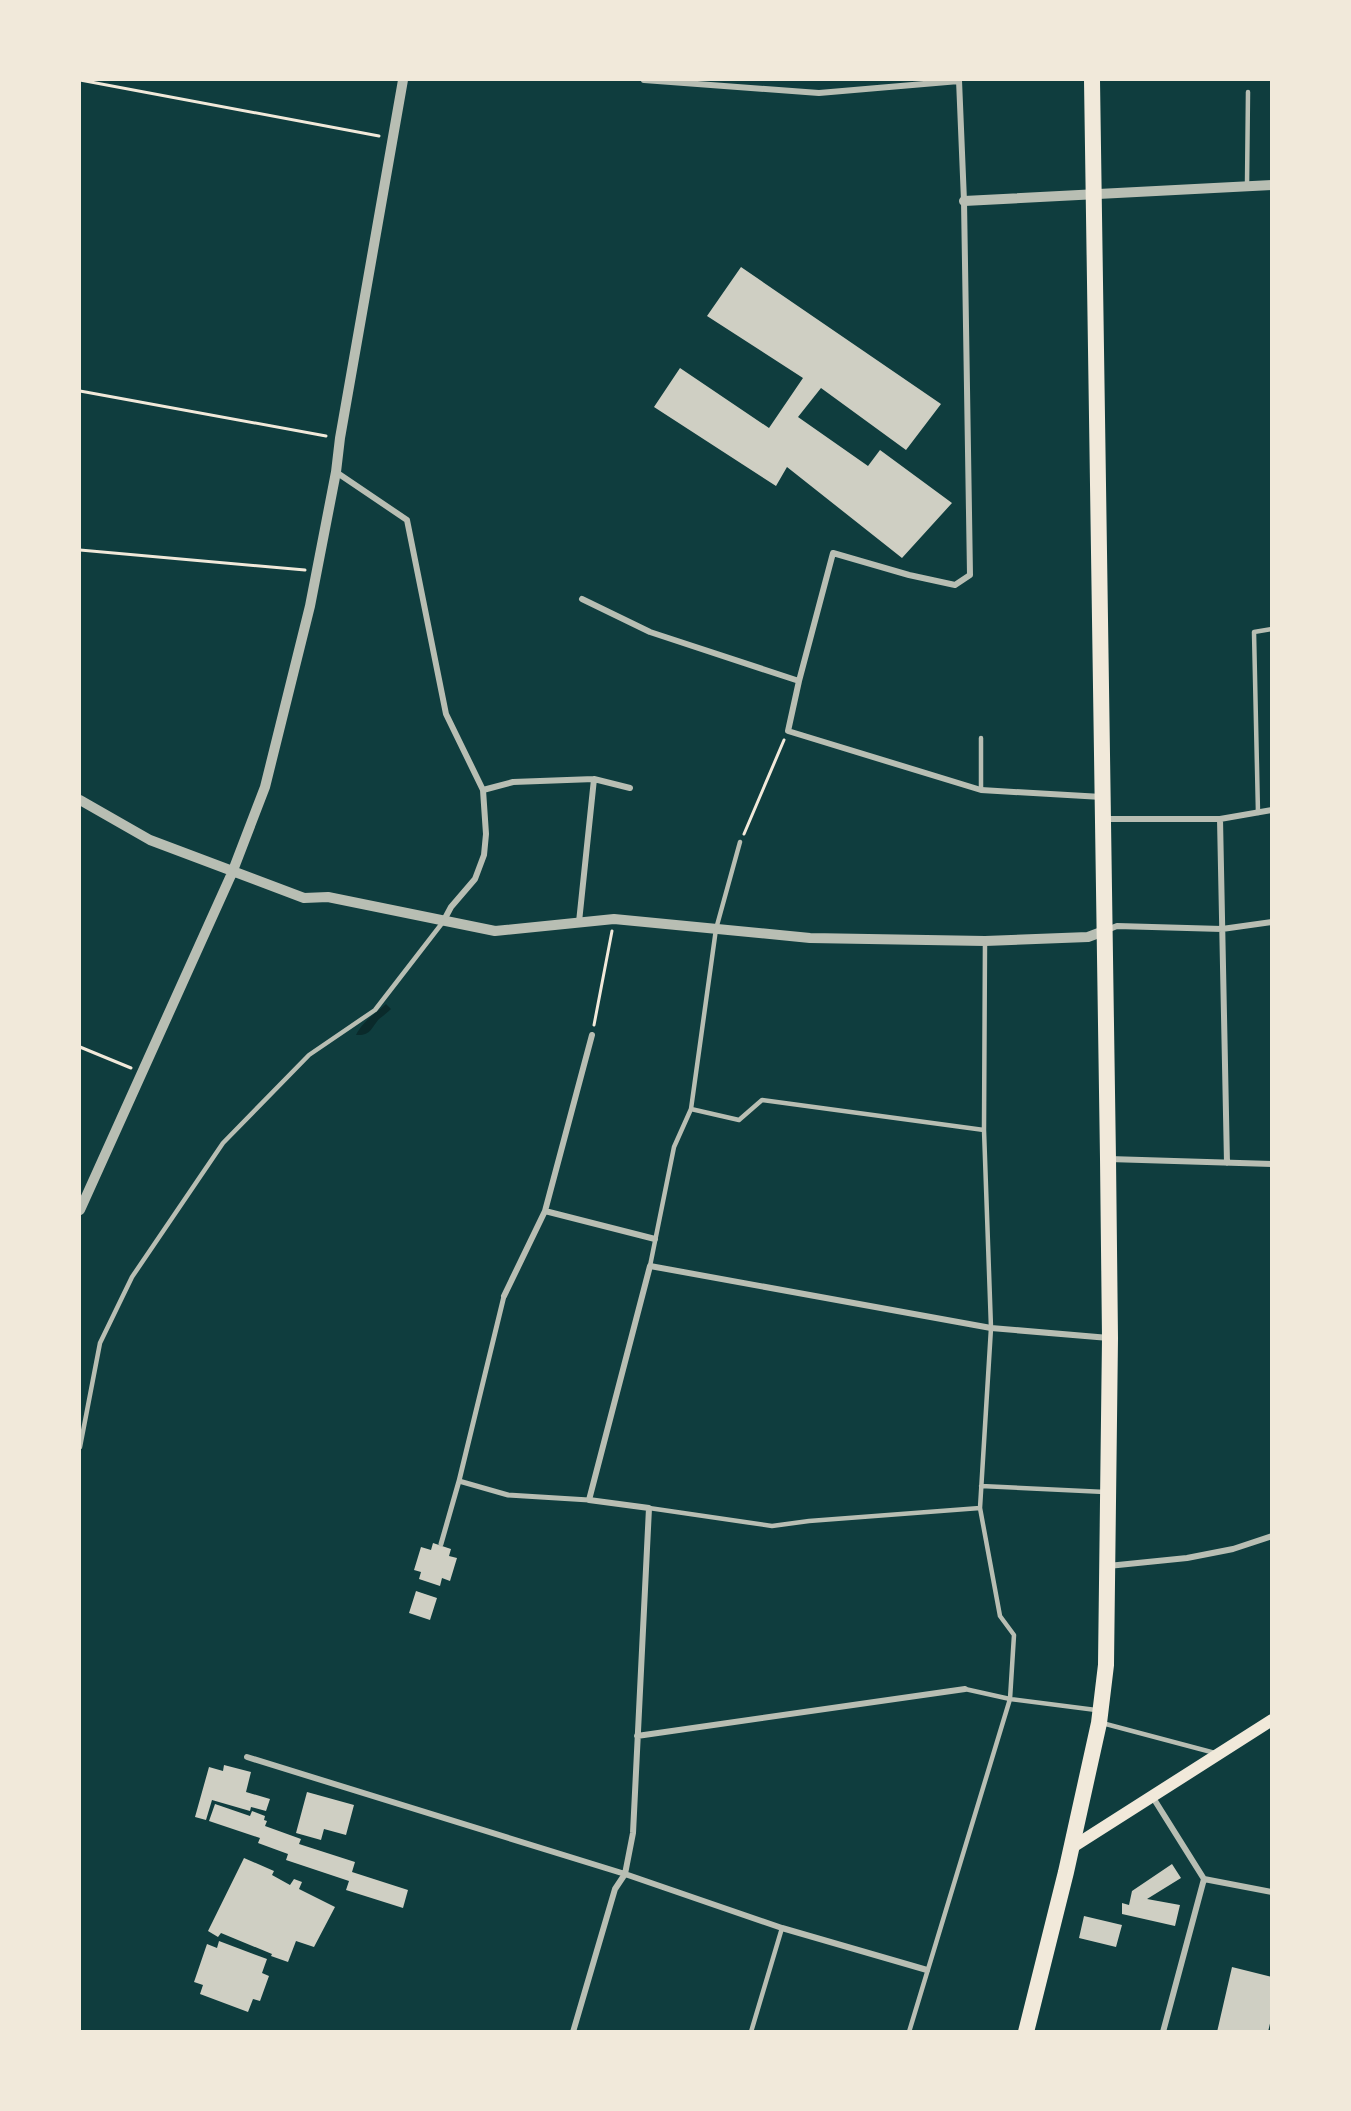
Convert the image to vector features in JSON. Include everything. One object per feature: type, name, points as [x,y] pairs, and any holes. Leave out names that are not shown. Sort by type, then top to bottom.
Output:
[{"type":"highway","points":[[1026,2031],[1071,1848],[1100,1716],[1106,1665],[1110,1338],[1092,80]]},
{"type":"main road","points":[[1071,1848],[1272,1720]]},
{"type":"street","points":[[80,1210],[232,873],[265,788],[310,606],[336,472],[403,80]]},
{"type":"street","points":[[644,80],[819,93],[959,80],[970,574],[955,585],[909,575],[833,553],[788,730],[981,790],[1102,797]]},
{"type":"street","points":[[963,201],[1272,185]]},
{"type":"street","points":[[336,472],[407,520],[446,714],[483,790],[486,834],[484,855],[475,879],[451,907],[443,922]]},
{"type":"street","points":[[582,599],[650,632],[799,681]]},
{"type":"street","points":[[483,790],[513,782],[594,778],[630,788]]},
{"type":"street","points":[[579,922],[594,778]]},
{"type":"street","points":[[80,800],[150,840],[232,873],[304,898],[328,897],[495,931],[614,919],[810,938],[985,940],[1088,937],[1117,926],[1221,929],[1272,922]]},
{"type":"street","points":[[1103,819],[1220,819],[1272,810]]},
{"type":"street","points":[[1220,819],[1227,1163]]},
{"type":"street","points":[[441,1544],[459,1481],[504,1296],[545,1211],[592,1035]]},
{"type":"street","points":[[1108,1159],[1272,1164]]},
{"type":"street","points":[[545,1211],[655,1239]]},
{"type":"street","points":[[589,1500],[650,1266],[991,1328],[1110,1338]]},
{"type":"street","points":[[459,1481],[508,1495],[589,1500],[649,1508],[633,1833],[625,1874],[615,1889],[573,2031]]},
{"type":"street","points":[[1108,1566],[1187,1558],[1233,1549],[1272,1536]]},
{"type":"street","points":[[638,1736],[965,1689]]},
{"type":"street","points":[[247,1757],[625,1874],[782,1928],[927,1970]]},
{"type":"street","points":[[1152,1796],[1204,1879],[1272,1892]]},
{"type":"street","points":[[1163,2031],[1204,1879]]},
{"type":"lane","points":[[1247,186],[1248,92]]},
{"type":"lane","points":[[1258,813],[1254,632],[1272,629]]},
{"type":"lane","points":[[981,738],[981,790]]},
{"type":"lane","points":[[650,1266],[674,1147],[691,1109],[716,929],[740,842]]},
{"type":"lane","points":[[80,1447],[100,1343],[132,1277],[223,1143],[309,1055],[375,1010],[443,922]]},
{"type":"lane","points":[[909,2031],[1010,1699],[1014,1635],[1000,1616],[980,1508],[991,1328],[984,1130],[985,940]]},
{"type":"lane","points":[[691,1109],[739,1120],[762,1100],[984,1130]]},
{"type":"lane","points":[[80,1410],[86,1412]]},
{"type":"lane","points":[[981,1486],[1108,1492]]},
{"type":"lane","points":[[649,1508],[772,1527],[809,1521],[980,1508]]},
{"type":"lane","points":[[965,1689],[1100,1716],[1218,1754]]},
{"type":"lane","points":[[751,2031],[782,1928]]},
{"type":"path","points":[[80,80],[392,139]]},
{"type":"path","points":[[80,391],[340,438]]},
{"type":"path","points":[[80,550],[316,572]]},
{"type":"path","points":[[740,842],[788,730]]},
{"type":"path","points":[[592,1035],[614,919]]},
{"type":"path","points":[[80,1047],[143,1073]]},
{"type":"water","points":[[386,1004],[391,1009],[370,1031],[356,1035],[366,1022]]},
{"type":"building","points":[[741,267],[941,404],[906,450],[821,388],[798,417],[868,466],[880,450],[952,503],[902,558],[787,467],[776,486],[654,407],[680,368],[769,428],[803,378],[707,316]]},
{"type":"building","points":[[433,1543],[451,1549],[449,1556],[457,1558],[450,1581],[442,1578],[440,1586],[419,1579],[421,1572],[414,1570],[421,1547],[431,1550]]},
{"type":"building","points":[[416,1591],[437,1598],[430,1620],[409,1613]]},
{"type":"building","points":[[224,1765],[251,1772],[246,1792],[270,1799],[266,1811],[251,1807],[250,1811],[212,1800],[206,1820],[195,1817],[209,1767],[223,1771]]},
{"type":"building","points":[[307,1792],[354,1805],[346,1835],[324,1829],[321,1840],[296,1833]]},
{"type":"building","points":[[215,1804],[250,1816],[252,1811],[265,1816],[264,1820],[267,1821],[265,1826],[301,1839],[299,1844],[355,1862],[352,1872],[408,1890],[403,1908],[346,1890],[349,1881],[286,1860],[288,1854],[258,1843],[260,1838],[209,1821]]},
{"type":"building","points":[[244,1858],[274,1871],[272,1875],[290,1885],[294,1879],[302,1882],[299,1889],[335,1907],[314,1947],[296,1941],[288,1962],[221,1933],[218,1937],[208,1931]]},
{"type":"building","points":[[1172,1864],[1181,1878],[1147,1899],[1180,1905],[1175,1926],[1122,1914],[1122,1903],[1129,1905],[1132,1891]]},
{"type":"building","points":[[1084,1916],[1122,1925],[1116,1947],[1079,1938]]},
{"type":"building","points":[[219,1941],[267,1959],[262,1973],[269,1976],[260,2001],[253,1999],[248,2012],[200,1994],[203,1985],[194,1982],[207,1944],[217,1948]]},
{"type":"building","points":[[1232,1967],[1272,1977],[1272,2015],[1268,2032],[1217,2032]]}]
